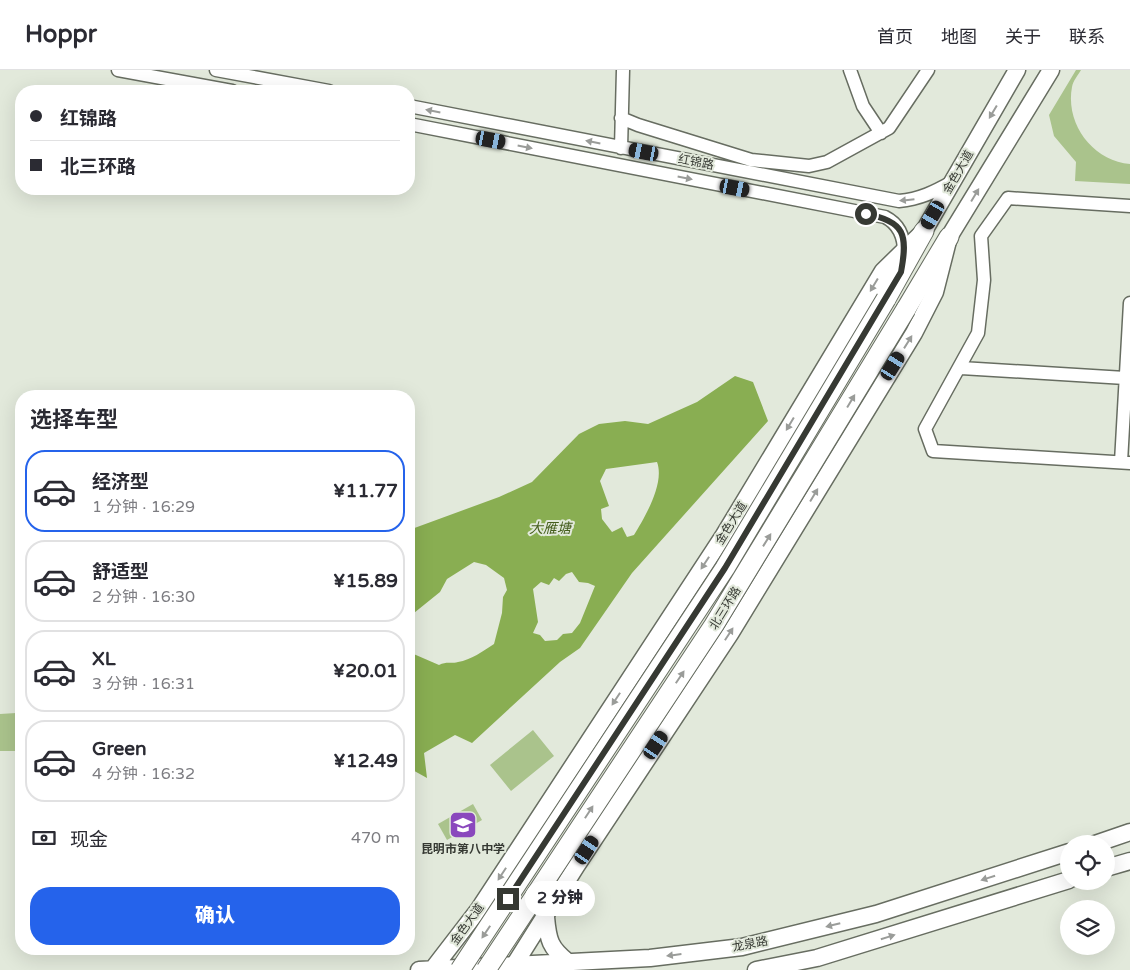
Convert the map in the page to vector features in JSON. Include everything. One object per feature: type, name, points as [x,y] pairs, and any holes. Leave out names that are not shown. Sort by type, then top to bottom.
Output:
[{"type":"highway","name":"北三环路","points":[[460,970],[725,568],[886,299],[924,231]]},
{"type":"highway","name":"北三环路","points":[[486,970],[714,625],[949,237]]},
{"type":"main road","name":"金色大道","points":[[432,970],[478,909],[724,535],[882,271],[924,231],[1018,70]]},
{"type":"main road","name":"金色大道","points":[[512,968],[546,917],[577,865],[730,634],[914,333],[935,292],[949,237],[1052,70]]},
{"type":"main road","points":[[1115,837],[1130,832]]},
{"type":"main road","points":[[528,833],[530,852],[542,866],[560,871],[577,865]]},
{"type":"main road","name":"龙泉路","points":[[419,970],[512,968],[568,962],[650,958],[742,947],[876,914],[1060,855]]},
{"type":"main road","points":[[1115,865],[1130,861]]},
{"type":"main road","points":[[756,970],[816,958],[1060,883]]},
{"type":"main road","points":[[546,917],[548,937],[555,952],[568,962]]},
{"type":"street","points":[[118,70],[199,85]]},
{"type":"street","points":[[216,70],[297,85]]},
{"type":"street","points":[[621,148],[623,70]]},
{"type":"street","points":[[850,70],[863,106],[881,132]]},
{"type":"street","points":[[621,118],[751,160],[809,166],[827,162],[888,128],[928,70]]},
{"type":"street","name":"红锦路","points":[[415,107],[900,201],[923,196],[952,182]]},
{"type":"street","name":"红锦路","points":[[415,125],[885,217],[891,220],[900,231],[905,248]]},
{"type":"street","points":[[1130,206],[1008,198],[982,236],[984,280],[978,332],[925,429],[933,450],[1125,463],[1125,378],[1130,303]]},
{"type":"street","points":[[901,272],[905,248]]},
{"type":"street","points":[[960,368],[1125,378]]},
{"type":"shaded area","points":[[1076,70],[1081,70],[1074,80],[1071,101],[1078,127],[1084,138],[1104,156],[1130,164],[1130,184],[1075,181],[1076,162],[1054,136],[1049,115]]},
{"type":"shaded area","points":[[15,713],[15,751],[0,751],[0,714]]},
{"type":"shaded area","points":[[533,730],[554,756],[511,791],[490,765]]},
{"type":"shaded area","points":[[473,804],[482,820],[447,840],[438,824]]},
{"type":"water","name":"大雁塘","points":[[735,376],[753,382],[768,421],[632,573],[580,648],[560,662],[472,743],[455,735],[424,753],[427,778],[415,771],[415,655],[439,665],[455,663],[472,657],[494,644],[502,613],[503,597],[507,590],[504,578],[486,565],[474,562],[447,579],[440,592],[415,612],[415,528],[499,497],[532,482],[579,434],[599,424],[625,421],[648,424],[697,402]],"holes":[[[657,462],[659,470],[653,500],[634,535],[627,537],[622,527],[612,532],[602,519],[601,509],[609,506],[600,481],[606,469]],[[572,572],[579,582],[595,586],[580,623],[572,633],[563,634],[557,640],[545,641],[540,635],[533,633],[538,622],[533,589],[541,582],[549,585],[554,578],[559,581],[566,574]]]},
{"type":"place","name":"昆明市第八中学","points":[[463,825]]},
{"type":"route","points":[[508,899],[725,568],[901,272],[905,248],[900,231],[891,220],[885,217],[866,214]]}]
